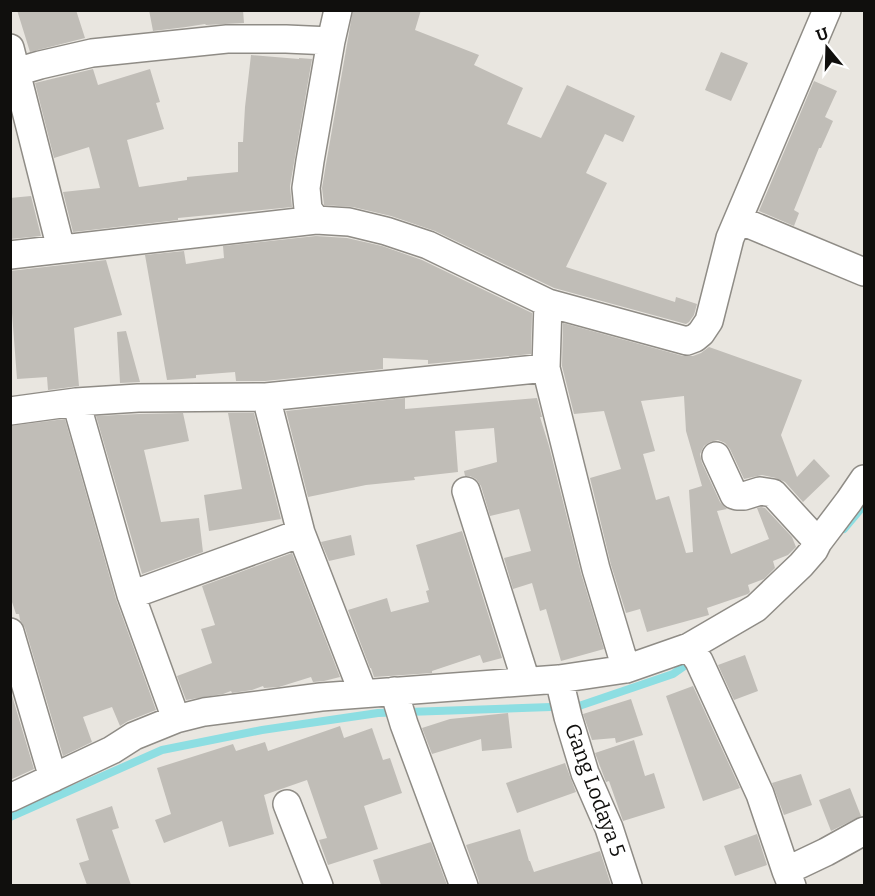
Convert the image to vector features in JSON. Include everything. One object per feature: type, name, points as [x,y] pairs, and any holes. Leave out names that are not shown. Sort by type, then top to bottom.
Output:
[{"type":"street","points":[[316,220],[308,209],[306,188],[338,10]]},
{"type":"street","points":[[10,255],[316,220],[348,222],[386,231],[428,245],[548,303],[680,340],[695,338],[709,321],[730,238],[827,10]]},
{"type":"street","points":[[61,249],[21,139],[12,64],[40,64],[92,53],[227,39],[331,41]]},
{"type":"street","points":[[739,220],[864,272]]},
{"type":"street","points":[[548,303],[546,368],[593,558],[626,669]]},
{"type":"street","points":[[10,411],[76,402],[138,398],[266,397],[546,368]]},
{"type":"street","points":[[266,397],[301,533],[363,693]]},
{"type":"street","points":[[76,402],[131,595],[176,719]]},
{"type":"street","points":[[716,456],[734,495],[744,496],[760,491],[773,493],[818,542]]},
{"type":"street","points":[[10,798],[112,750],[134,736],[176,719],[204,712],[321,696],[363,693],[398,705],[526,681],[563,697],[626,669],[694,653],[756,608],[801,565],[864,479]]},
{"type":"street","points":[[466,491],[526,681]]},
{"type":"street","points":[[131,595],[301,533]]},
{"type":"street","points":[[10,632],[53,777]]},
{"type":"street","points":[[694,653],[760,794],[789,878],[826,852],[864,831]]},
{"type":"street","name":"Gang Lodaya 5","points":[[563,697],[585,772],[609,828],[628,885]]},
{"type":"street","points":[[398,705],[464,885]]},
{"type":"street","points":[[287,804],[319,885]]},
{"type":"building","points":[[17,10],[76,10],[85,38],[30,52]]},
{"type":"building","points":[[149,10],[243,10],[244,23],[205,24],[153,31]]},
{"type":"building","points":[[353,10],[421,10],[415,30],[479,55],[474,65],[523,88],[507,124],[541,138],[567,85],[635,116],[623,142],[605,134],[586,173],[607,183],[566,267],[675,302],[676,297],[697,304],[689,322],[686,324],[554,288],[435,231],[391,216],[353,207],[324,205],[322,188]]},
{"type":"building","points":[[721,52],[748,63],[731,101],[705,90]]},
{"type":"building","points":[[251,55],[312,59],[290,186],[292,207],[178,218],[178,220],[73,232],[63,192],[100,188],[89,147],[54,158],[35,83],[93,69],[98,85],[150,69],[160,102],[156,103],[164,129],[127,140],[139,187],[187,180],[187,177],[238,172],[238,142],[243,142]]},
{"type":"building","points":[[814,81],[837,91],[825,117],[833,121],[819,148],[794,210],[799,213],[794,226],[759,211]]},
{"type":"building","points":[[31,196],[41,236],[10,239],[10,198]]},
{"type":"building","points":[[316,236],[347,238],[382,246],[422,260],[532,313],[531,354],[428,364],[428,360],[383,358],[383,369],[265,381],[236,381],[235,372],[167,380],[145,255],[184,251],[186,264],[224,258],[223,246]]},
{"type":"building","points":[[106,260],[122,315],[74,328],[79,386],[48,390],[47,377],[17,379],[12,313],[10,313],[10,271]]},
{"type":"building","points":[[563,323],[683,356],[693,356],[709,347],[802,380],[781,435],[797,477],[814,459],[830,476],[803,502],[785,482],[776,478],[762,475],[744,479],[725,443],[718,440],[710,442],[704,446],[700,454],[720,502],[727,509],[717,511],[731,554],[769,539],[757,508],[761,507],[765,508],[792,537],[796,547],[788,555],[773,561],[775,568],[764,579],[748,585],[750,592],[748,594],[707,608],[709,615],[647,632],[640,609],[626,613],[611,565],[590,478],[621,469],[604,411],[574,414],[562,366]],"holes":[[[684,396],[686,431],[702,486],[689,490],[693,552],[686,553],[669,496],[656,500],[643,454],[655,451],[641,401]]]},
{"type":"building","points":[[126,331],[140,382],[120,383],[117,332]]},
{"type":"building","points":[[405,398],[405,409],[537,398],[581,573],[604,649],[561,661],[546,609],[540,611],[532,583],[513,589],[504,558],[531,551],[519,509],[490,516],[481,486],[476,479],[465,476],[464,471],[497,462],[494,428],[455,431],[458,472],[414,477],[415,480],[366,485],[308,497],[286,411]]},
{"type":"building","points":[[183,413],[189,441],[144,450],[161,522],[199,518],[203,552],[142,574],[96,416]]},
{"type":"building","points":[[228,413],[254,413],[281,519],[209,531],[204,495],[242,489]]},
{"type":"building","points":[[65,419],[116,599],[156,710],[120,726],[112,707],[83,717],[92,742],[63,756],[25,628],[19,614],[16,614],[10,596],[10,426]]},
{"type":"building","points":[[462,531],[502,658],[483,663],[480,655],[432,671],[432,673],[374,677],[348,610],[387,598],[391,612],[429,602],[426,591],[429,590],[416,545]]},
{"type":"building","points":[[351,535],[355,555],[329,561],[321,542]]},
{"type":"building","points":[[292,553],[340,677],[313,682],[311,677],[279,687],[264,688],[263,686],[252,690],[232,693],[231,691],[186,700],[177,676],[212,663],[201,629],[215,625],[202,586]]},
{"type":"building","points":[[745,655],[758,691],[734,700],[718,665]]},
{"type":"building","points":[[693,686],[740,788],[703,801],[666,696]]},
{"type":"building","points":[[10,689],[34,769],[10,780]]},
{"type":"building","points":[[631,699],[643,735],[616,743],[615,738],[592,740],[583,714]]},
{"type":"building","points":[[508,713],[512,748],[482,751],[481,739],[432,754],[422,728],[450,719]]},
{"type":"building","points":[[340,726],[344,738],[372,728],[383,760],[390,758],[402,793],[364,806],[378,849],[328,865],[319,840],[327,838],[307,780],[264,795],[274,834],[229,847],[222,821],[164,843],[155,820],[171,814],[157,768],[233,744],[236,751],[265,742],[268,751]]},
{"type":"building","points":[[634,740],[645,776],[654,773],[665,808],[623,821],[609,781],[606,782],[595,753]]},
{"type":"building","points":[[565,763],[576,792],[517,813],[506,783]]},
{"type":"building","points":[[801,774],[812,805],[784,815],[772,783]]},
{"type":"building","points":[[850,788],[861,816],[831,831],[819,800]]},
{"type":"building","points":[[112,806],[119,828],[112,830],[131,885],[87,885],[79,863],[89,860],[76,819]]},
{"type":"building","points":[[520,829],[534,872],[600,851],[611,885],[479,885],[466,845]]},
{"type":"building","points":[[757,834],[767,865],[735,876],[724,846]]},
{"type":"building","points":[[431,842],[447,885],[381,885],[373,860]]},
{"type":"waterway","points":[[844,529],[864,505]]},
{"type":"waterway","points":[[10,817],[162,750],[262,730],[378,713],[579,706],[673,674],[693,660]]}]
